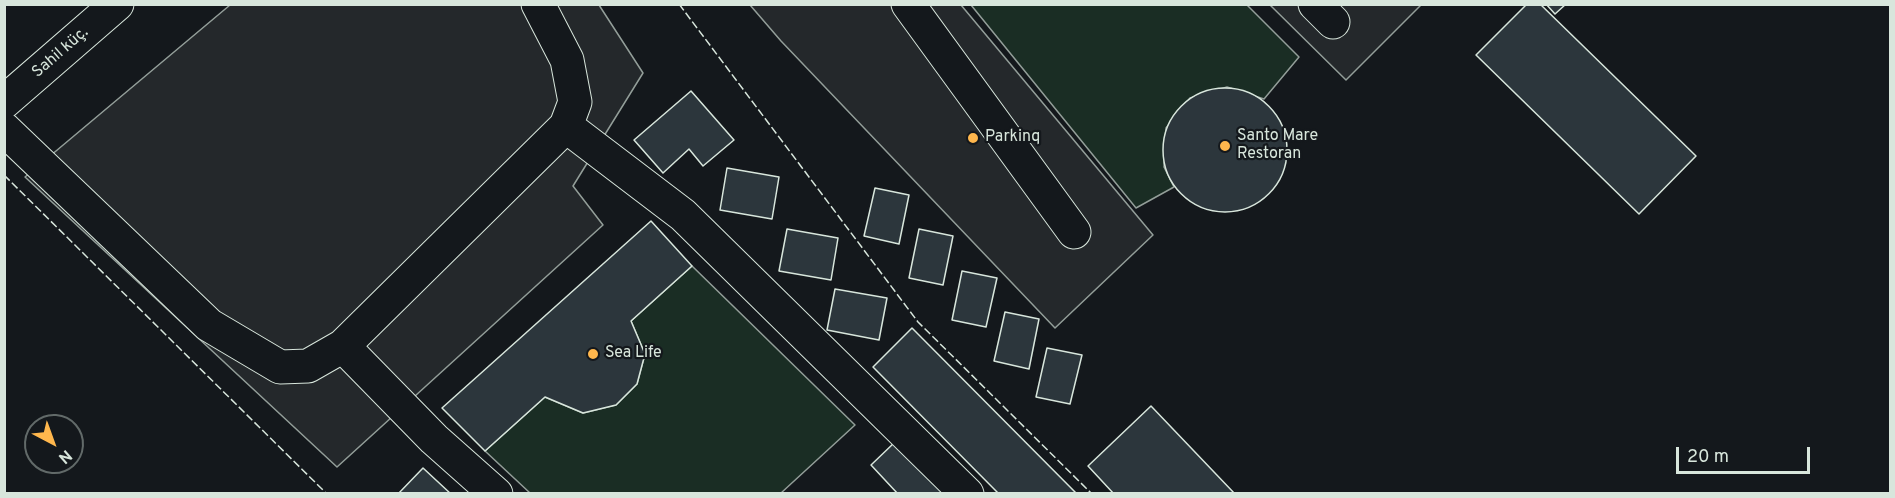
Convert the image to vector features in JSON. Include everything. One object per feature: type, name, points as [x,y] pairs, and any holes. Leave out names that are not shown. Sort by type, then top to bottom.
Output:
[{"type":"main road","name":"Sahil küç.","points":[[4,102],[117,4]]},
{"type":"main road","points":[[4,129],[209,325],[280,367],[309,366],[343,346],[566,126],[575,102],[567,60],[538,4]]},
{"type":"main road","points":[[908,4],[1074,232]]},
{"type":"main road","points":[[566,126],[683,215],[967,494]]},
{"type":"main road","points":[[343,346],[434,439],[496,494]]},
{"type":"green space","points":[[971,5],[1247,5],[1299,57],[1264,99],[1227,87],[1190,98],[1166,128],[1164,167],[1174,187],[1136,208]]},
{"type":"green space","points":[[692,266],[855,425],[781,493],[530,493],[485,451],[545,397],[583,413],[616,405],[637,384],[645,354],[631,321]]},
{"type":"shaded area","points":[[230,5],[599,5],[643,73],[573,186],[603,225],[337,467],[25,177]]},
{"type":"shaded area","name":"Parkinq","points":[[750,5],[961,5],[1153,235],[1055,328],[781,41]]},
{"type":"shaded area","points":[[1270,5],[1421,5],[1346,80]]},
{"type":"building","points":[[1527,4],[1540,4],[1696,156],[1639,214],[1476,55]]},
{"type":"building","points":[[1546,4],[1566,4],[1555,14]]},
{"type":"building","points":[[1225,88],[1249,93],[1269,106],[1282,126],[1287,150],[1282,174],[1269,194],[1249,207],[1225,212],[1201,207],[1181,194],[1168,174],[1163,150],[1168,126],[1181,106],[1201,93]]},
{"type":"building","points":[[691,91],[734,140],[703,166],[689,149],[663,173],[634,140]]},
{"type":"building","points":[[727,168],[779,177],[772,219],[720,210]]},
{"type":"building","points":[[875,188],[909,195],[899,244],[864,236]]},
{"type":"building","points":[[651,221],[692,266],[631,321],[645,354],[637,384],[616,405],[583,413],[545,397],[485,451],[442,408]]},
{"type":"building","points":[[787,229],[838,238],[831,280],[779,271]]},
{"type":"building","points":[[919,229],[953,236],[943,285],[909,278]]},
{"type":"building","points":[[962,271],[997,278],[986,327],[952,320]]},
{"type":"building","points":[[835,289],[887,298],[879,340],[827,330]]},
{"type":"building","points":[[1005,312],[1039,319],[1029,369],[994,361]]},
{"type":"building","points":[[912,328],[1077,494],[999,494],[873,367]]},
{"type":"building","points":[[1047,348],[1082,355],[1070,404],[1036,397]]},
{"type":"building","points":[[1151,406],[1235,494],[1114,494],[1088,466]]},
{"type":"building","points":[[895,442],[944,494],[898,494],[871,465]]},
{"type":"building","points":[[423,468],[451,494],[398,494]]},
{"type":"fence","points":[[679,4],[918,322],[1092,494]]},
{"type":"fence","points":[[4,175],[327,494]]},
{"type":"place","name":"Parkinq","points":[[973,138]]},
{"type":"place","name":"Santo Mare Restoran","points":[[1225,146]]},
{"type":"place","name":"Sea Life","points":[[593,354]]}]
